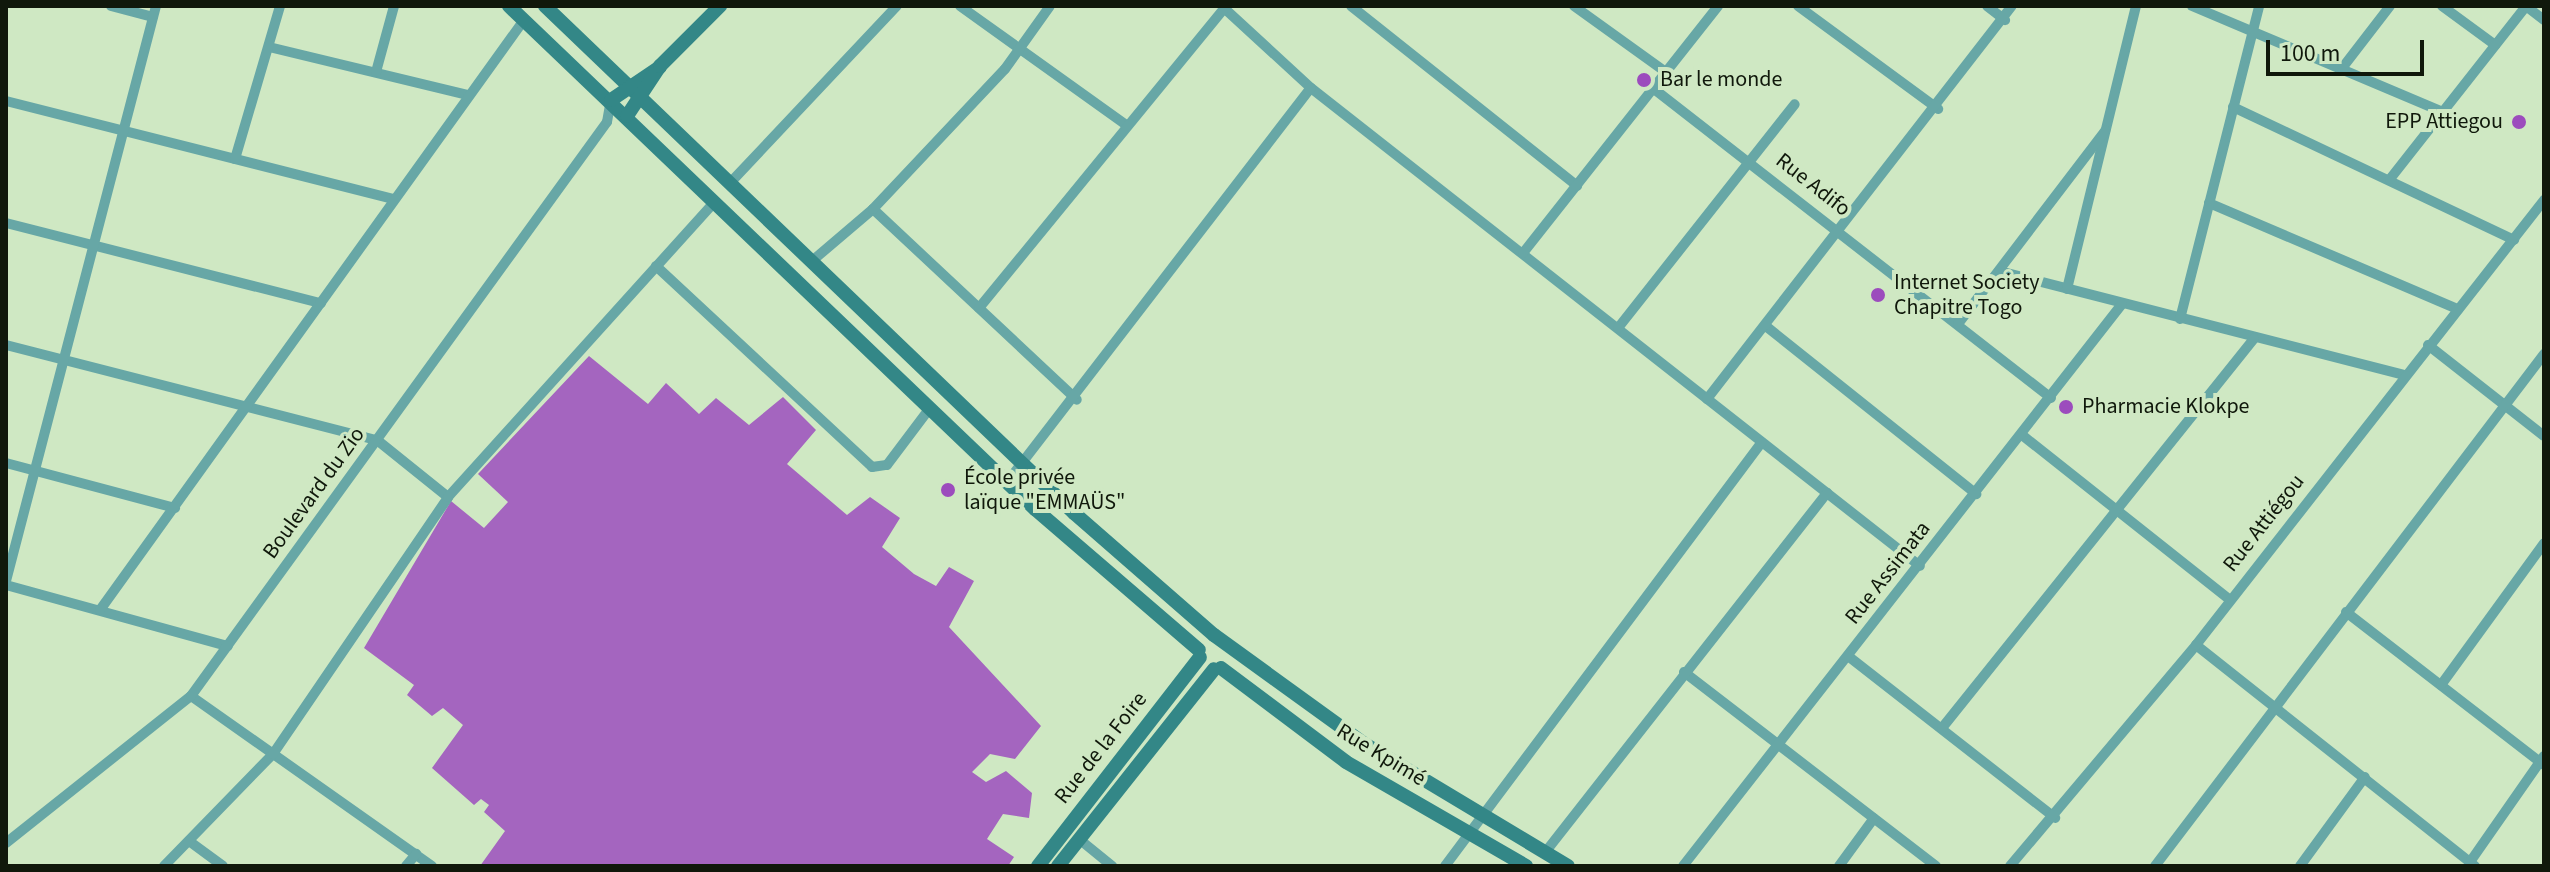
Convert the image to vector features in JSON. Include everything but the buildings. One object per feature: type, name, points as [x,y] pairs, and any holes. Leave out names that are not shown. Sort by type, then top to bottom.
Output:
[{"type":"main road","name":"Rue Kpimé","points":[[509,6],[611,100],[930,408],[1200,654],[1346,762],[1526,866]]},
{"type":"main road","points":[[545,6],[1026,465],[1214,635],[1363,743],[1547,850],[1568,866]]},
{"type":"main road","points":[[611,100],[627,84],[660,66],[720,6]]},
{"type":"main road","points":[[627,116],[642,99],[660,66]]},
{"type":"main road","name":"Rue de la Foire","points":[[1038,866],[1214,635]]},
{"type":"main road","points":[[1058,866],[1232,650]]},
{"type":"street","points":[[111,6],[154,11],[6,583],[228,646]]},
{"type":"street","points":[[235,159],[280,6]]},
{"type":"street","points":[[376,72],[394,6]]},
{"type":"street","points":[[730,183],[897,6]]},
{"type":"street","points":[[960,6],[1126,125]]},
{"type":"street","points":[[812,261],[873,209],[1020,50],[1050,6]]},
{"type":"street","points":[[1351,6],[1577,186]]},
{"type":"street","points":[[1574,6],[1666,72]]},
{"type":"street","points":[[1523,253],[1718,6]]},
{"type":"street","points":[[1798,6],[1938,109]]},
{"type":"street","points":[[1987,6],[2005,20]]},
{"type":"street","points":[[1707,399],[1938,109],[2005,20],[2012,6]]},
{"type":"street","points":[[2067,289],[2136,6]]},
{"type":"street","points":[[2192,6],[2343,67],[2443,112]]},
{"type":"street","points":[[2180,319],[2259,6]]},
{"type":"street","points":[[2343,67],[2390,6]]},
{"type":"street","points":[[2442,6],[2495,45]]},
{"type":"street","points":[[2390,179],[2526,6],[2544,20]]},
{"type":"street","points":[[979,308],[1225,7],[1311,88],[1920,566]]},
{"type":"street","points":[[100,610],[524,20]]},
{"type":"street","points":[[269,47],[468,95]]},
{"type":"street","points":[[1008,481],[1026,465],[1077,400],[1311,88]]},
{"type":"street","name":"Rue Adifo","points":[[1654,89],[1841,231],[2051,398]]},
{"type":"street","name":"Boulevard du Zio","points":[[6,843],[191,696],[607,122],[611,100]]},
{"type":"street","points":[[6,101],[394,199]]},
{"type":"street","points":[[1618,328],[1795,104]]},
{"type":"street","points":[[2233,107],[2514,240]]},
{"type":"street","points":[[607,122],[627,116]]},
{"type":"street","points":[[1958,324],[2108,127]]},
{"type":"street","name":"Rue Attiégou","points":[[2010,866],[2055,818],[2196,645],[2403,375],[2544,200]]},
{"type":"street","points":[[164,866],[273,754],[448,497],[715,202]]},
{"type":"street","points":[[2209,203],[2458,309]]},
{"type":"street","points":[[873,209],[1077,400]]},
{"type":"street","points":[[6,223],[93,248],[321,303]]},
{"type":"street","points":[[656,266],[872,467],[887,465],[930,408]]},
{"type":"street","points":[[1999,271],[2403,375]]},
{"type":"street","name":"Rue Assimata","points":[[1683,866],[2122,304]]},
{"type":"street","points":[[1767,327],[1976,494]]},
{"type":"street","points":[[1942,728],[2119,513],[2254,339]]},
{"type":"street","points":[[6,345],[248,402],[377,440],[448,497]]},
{"type":"street","points":[[2428,345],[2544,436]]},
{"type":"street","points":[[2155,866],[2271,705],[2544,354]]},
{"type":"street","points":[[2022,435],[2230,600]]},
{"type":"street","points":[[1445,866],[1762,442]]},
{"type":"street","points":[[6,463],[175,508]]},
{"type":"street","points":[[1547,850],[1827,493]]},
{"type":"street","points":[[2441,685],[2544,543]]},
{"type":"street","points":[[2196,645],[2472,864],[2543,761],[2346,612]]},
{"type":"street","points":[[1848,656],[2055,818]]},
{"type":"street","points":[[1684,672],[1936,866]]},
{"type":"street","points":[[191,696],[432,866]]},
{"type":"street","points":[[2300,866],[2365,777]]},
{"type":"street","points":[[1839,866],[1874,818]]},
{"type":"street","points":[[1079,839],[1112,866]]},
{"type":"street","points":[[189,841],[223,866]]},
{"type":"street","points":[[406,866],[416,854]]},
{"type":"shaded area","points":[[589,356],[648,404],[666,383],[699,414],[716,398],[749,425],[783,397],[816,430],[787,464],[847,515],[870,497],[900,518],[882,547],[914,574],[936,586],[949,567],[974,581],[949,627],[1041,726],[1015,759],[990,754],[972,772],[986,782],[1006,771],[1032,793],[1029,818],[1003,814],[987,839],[1014,857],[1008,866],[480,866],[505,831],[484,812],[489,805],[481,799],[474,805],[432,768],[463,725],[443,708],[432,716],[407,695],[414,685],[364,648],[451,501],[484,528],[508,502],[478,474]]},
{"type":"place","name":"Bar le monde","points":[[1644,80]]},
{"type":"place","name":"EPP Attiegou","points":[[2519,122]]},
{"type":"place","name":"Internet Society Chapitre Togo","points":[[1878,295]]},
{"type":"place","name":"Pharmacie Klokpe","points":[[2066,407]]},
{"type":"place","name":"École privée laïque \"EMMAÜS\"","points":[[948,490]]}]
